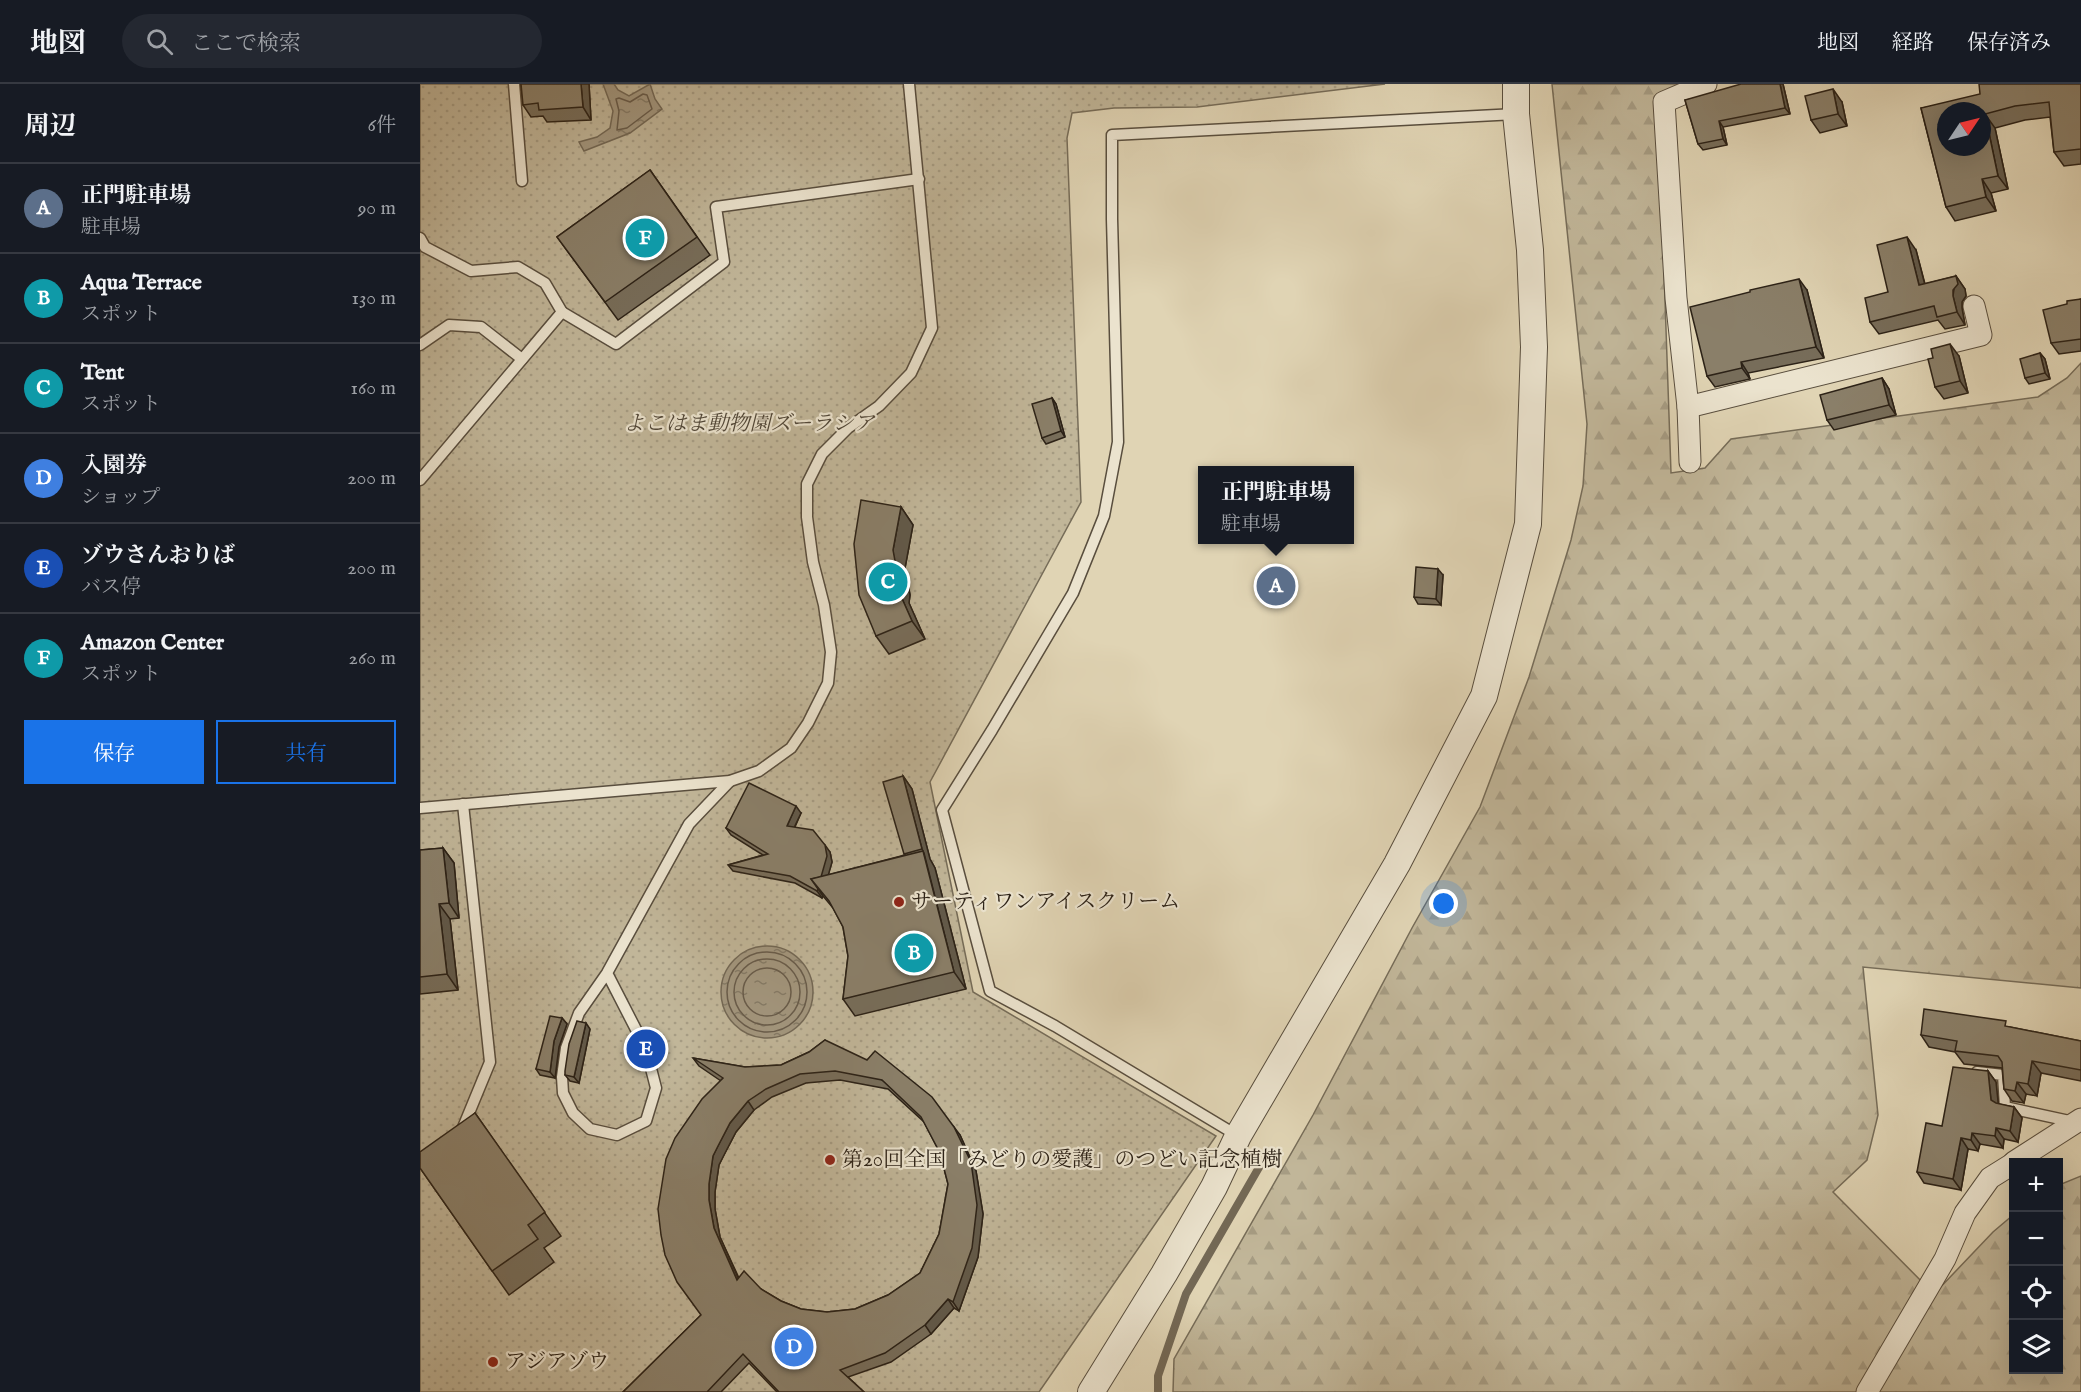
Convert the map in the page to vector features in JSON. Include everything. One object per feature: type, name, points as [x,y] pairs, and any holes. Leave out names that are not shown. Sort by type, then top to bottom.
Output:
[{"type":"street","points":[[1091,1392],[1164,1275],[1214,1187],[1238,1136],[1397,864],[1484,696],[1528,524],[1533,336],[1530,250],[1516,114],[1516,84]]},
{"type":"street","points":[[1690,462],[1688,407],[1676,298],[1664,102],[1706,84]]},
{"type":"street","points":[[1688,407],[1981,335],[1974,306]]},
{"type":"street","points":[[2021,1158],[2078,1120]]},
{"type":"street","points":[[1867,1392],[1945,1259],[1965,1213],[1990,1178],[2009,1166]]},
{"type":"lane","points":[[514,84],[522,181]]},
{"type":"lane","points":[[420,808],[730,781],[759,771],[791,748],[808,723],[828,683],[831,652],[824,605],[813,562],[807,517],[807,484],[822,454],[848,428],[879,406],[911,373],[933,328],[909,84]]},
{"type":"lane","points":[[1238,1136],[1055,1026],[990,991],[942,810],[1073,593],[1104,516],[1118,442],[1112,135],[1516,114]]},
{"type":"lane","points":[[420,238],[425,247],[471,271],[518,267],[545,283],[562,312],[616,344],[724,262],[717,207],[919,179]]},
{"type":"lane","points":[[420,480],[562,312]]},
{"type":"lane","points":[[420,344],[449,325],[482,327],[522,359]]},
{"type":"lane","points":[[607,973],[646,1049],[656,1088],[646,1121],[617,1135],[590,1130],[573,1113],[563,1093],[562,1077],[566,1048],[579,1013],[607,973],[688,824],[730,781]]},
{"type":"lane","points":[[453,1138],[461,1133],[490,1062],[463,804]]},
{"type":"lane","points":[[1964,1071],[2003,1075],[2005,1107],[2078,1120]]},
{"type":"green space","name":"よこはま動物園ズーラシア","points":[[420,84],[1385,84],[1197,107],[1114,108],[1072,113],[1067,138],[1081,502],[930,782],[973,992],[1216,1136],[1039,1392],[420,1392]]},
{"type":"green space","points":[[1552,84],[1692,84],[1658,99],[1671,473],[1705,468],[1731,439],[2038,397],[2067,378],[2081,363],[2081,988],[1863,967],[1878,1115],[1867,1160],[1833,1192],[1934,1294],[2009,1218],[2009,1374],[2063,1374],[2063,1183],[2081,1176],[2081,1392],[1173,1392],[1174,1359],[1313,1115],[1412,928],[1480,807],[1529,677],[1571,540],[1583,486],[1587,424]]},
{"type":"water","points":[[603,84],[614,84],[618,90],[629,96],[650,84],[655,99],[662,109],[630,133],[584,151],[579,142],[597,137],[610,128],[613,111]]},
{"type":"water","points":[[767,946],[785,949],[800,959],[810,974],[813,992],[810,1010],[800,1025],[785,1035],[767,1038],[749,1035],[734,1025],[724,1010],[721,992],[724,974],[734,959],[749,949]]},
{"type":"building","points":[[521,84],[581,84],[583,107],[539,110],[538,103],[523,105]]},
{"type":"building","points":[[1741,84],[1780,84],[1785,108],[1719,121],[1723,139],[1698,144],[1685,100]]},
{"type":"building","points":[[1979,84],[2081,84],[2081,149],[2054,152],[2049,102],[2015,106],[1991,112],[1991,102],[1946,102],[1980,94]]},
{"type":"building","points":[[1833,89],[1838,114],[1811,120],[1805,96]]},
{"type":"building","points":[[1937,104],[1937,156],[1991,156],[1991,143],[1998,176],[1982,179],[1986,197],[1946,207],[1921,108]]},
{"type":"building","points":[[650,170],[697,237],[605,302],[557,237]]},
{"type":"building","points":[[1907,237],[1919,285],[1956,276],[1958,284],[1953,290],[1953,296],[1957,312],[1937,317],[1934,306],[1870,322],[1865,298],[1888,292],[1877,245]]},
{"type":"building","points":[[1799,279],[1816,347],[1741,362],[1742,368],[1707,376],[1690,307]]},
{"type":"building","points":[[2081,299],[2081,339],[2051,343],[2043,310],[2067,304],[2067,301]]},
{"type":"building","points":[[1950,344],[1960,381],[1935,387],[1928,359],[1933,358],[1931,349]]},
{"type":"building","points":[[2040,353],[2045,373],[2025,378],[2020,359]]},
{"type":"building","points":[[1882,378],[1889,405],[1827,420],[1820,395]]},
{"type":"building","points":[[1052,398],[1061,431],[1042,438],[1032,404]]},
{"type":"building","points":[[861,500],[901,507],[893,550],[898,577],[896,585],[912,621],[876,636],[859,595],[854,544]]},
{"type":"building","points":[[1416,567],[1438,569],[1436,599],[1414,597]]},
{"type":"building","points":[[903,776],[922,849],[904,854],[883,782]]},
{"type":"building","points":[[749,783],[796,806],[787,826],[813,830],[825,845],[827,856],[821,877],[811,879],[817,891],[790,876],[728,865],[768,854],[726,828]]},
{"type":"building","points":[[443,848],[449,903],[439,904],[447,974],[420,977],[420,850]]},
{"type":"building","points":[[923,851],[954,972],[843,999],[848,956],[843,927],[829,901],[811,879]]},
{"type":"building","points":[[1924,1009],[2006,1021],[2005,1026],[2081,1041],[2081,1070],[2032,1061],[2028,1084],[2017,1082],[2015,1091],[2004,1089],[2002,1062],[1998,1056],[1955,1051],[1957,1041],[1921,1035]]},
{"type":"building","points":[[550,1016],[562,1018],[554,1041],[550,1072],[536,1069]]},
{"type":"building","points":[[577,1021],[586,1023],[574,1077],[565,1075],[565,1071],[569,1044]]},
{"type":"building","points":[[825,1040],[867,1060],[875,1051],[932,1097],[954,1127],[971,1162],[977,1205],[972,1248],[953,1302],[948,1299],[925,1325],[885,1353],[840,1370],[864,1392],[779,1392],[743,1354],[707,1392],[623,1392],[701,1315],[677,1282],[665,1255],[658,1209],[666,1159],[675,1138],[702,1099],[723,1078],[693,1058],[745,1067],[781,1065],[809,1052]],"holes":[[[835,1071],[882,1080],[921,1117],[940,1153],[948,1184],[939,1234],[920,1273],[888,1295],[855,1309],[827,1312],[801,1309],[781,1301],[761,1289],[744,1271],[737,1280],[714,1228],[709,1200],[713,1156],[730,1123],[748,1101],[766,1089],[800,1074]]]},
{"type":"building","points":[[1953,1067],[1988,1071],[1991,1100],[2014,1107],[2010,1131],[1996,1128],[1995,1136],[1972,1133],[1971,1140],[1961,1138],[1953,1179],[1917,1172],[1926,1123],[1942,1126]]},
{"type":"building","points":[[475,1113],[545,1212],[528,1225],[538,1239],[492,1271],[420,1168],[420,1152]]},
{"type":"waterway","points":[[1158,1392],[1158,1376],[1186,1294],[1261,1164]]},
{"type":"place","name":"Amazon Center","points":[[645,238]]},
{"type":"place","name":"Tent","points":[[888,582]]},
{"type":"place","name":"正門駐車場","points":[[1276,586]]},
{"type":"place","name":"サーティワンアイスクリーム","points":[[899,902]]},
{"type":"place","name":"Aqua Terrace","points":[[914,953]]},
{"type":"place","name":"ゾウさんおりば","points":[[646,1049]]},
{"type":"place","name":"第20回全国「みどりの愛護」のつどい記念植樹","points":[[830,1160]]},
{"type":"place","name":"入園券","points":[[794,1347]]},
{"type":"place","name":"アジアゾウ","points":[[493,1362]]}]
